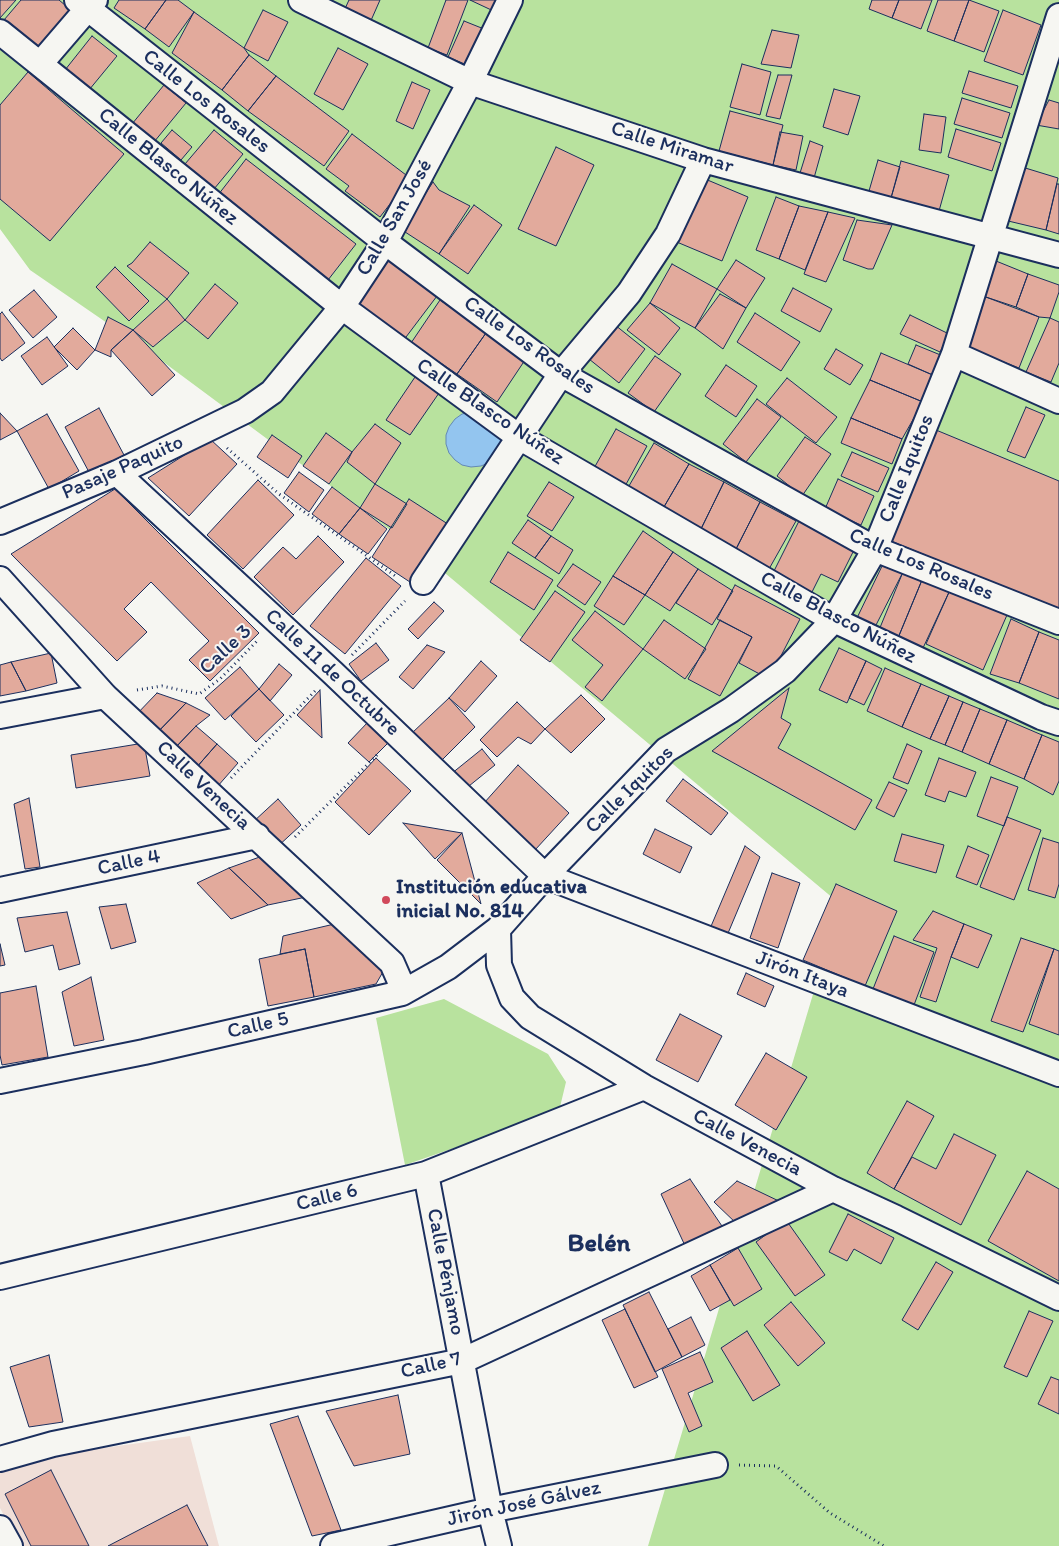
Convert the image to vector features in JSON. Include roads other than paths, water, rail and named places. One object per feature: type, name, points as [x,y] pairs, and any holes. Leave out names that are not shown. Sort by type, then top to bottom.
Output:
[{"type":"street","name":"Calle Miramar","points":[[301,0],[470,82],[703,160],[1059,255]]},
{"type":"street","name":"Calle San José","points":[[245,411],[272,392],[342,307],[385,242],[470,82],[510,0]]},
{"type":"street","points":[[40,64],[87,3]]},
{"type":"street","name":"Calle Los Rosales","points":[[87,3],[385,242],[561,374],[875,549],[1059,622]]},
{"type":"street","name":"Calle Iquitos","points":[[498,929],[666,750],[731,710],[785,671],[834,620],[875,549],[954,354],[1059,16]]},
{"type":"street","name":"Calle Blasco Núñez","points":[[0,32],[342,307],[519,437],[834,620],[1041,718],[1059,723]]},
{"type":"street","points":[[412,581],[519,437],[561,374],[629,293],[668,234],[703,160]]},
{"type":"street","points":[[954,354],[1059,401]]},
{"type":"street","name":"Pasaje Paquito","points":[[0,522],[117,473],[245,411]]},
{"type":"street","name":"Calle 11 de Octubre","points":[[117,473],[277,621],[546,876]]},
{"type":"street","name":"Calle Venecia","points":[[0,579],[105,696],[258,836],[392,963],[399,979],[402,993]]},
{"type":"street","points":[[0,716],[105,696]]},
{"type":"street","name":"Calle 4","points":[[0,890],[258,836]]},
{"type":"street","name":"Jirón Itaya","points":[[546,876],[1059,1074]]},
{"type":"street","name":"Calle Venecia","points":[[498,929],[499,965],[512,998],[530,1017],[644,1087],[833,1189],[1059,1298]]},
{"type":"street","name":"Calle 5","points":[[0,1082],[144,1052],[402,993],[448,967],[498,929]]},
{"type":"street","name":"Calle 6","points":[[0,1277],[426,1174],[644,1087]]},
{"type":"street","name":"Calle Pénjamo","points":[[426,1174],[490,1510],[499,1546]]},
{"type":"street","name":"Calle 7","points":[[0,1459],[53,1444],[462,1361],[833,1189]]},
{"type":"street","name":"Jirón José Gálvez","points":[[333,1546],[490,1510],[715,1465]]},
{"type":"street","points":[[0,1528],[10,1546]]},
{"type":"water","points":[[471,412],[500,431],[501,440],[500,448],[488,463],[471,467],[462,465],[449,453],[446,435],[455,419],[462,414]]},
{"type":"place","name":"Institución educativa inicial No. 814","points":[[386,900]]},
{"type":"district","name":"Belén","points":[[599,1244]]}]
